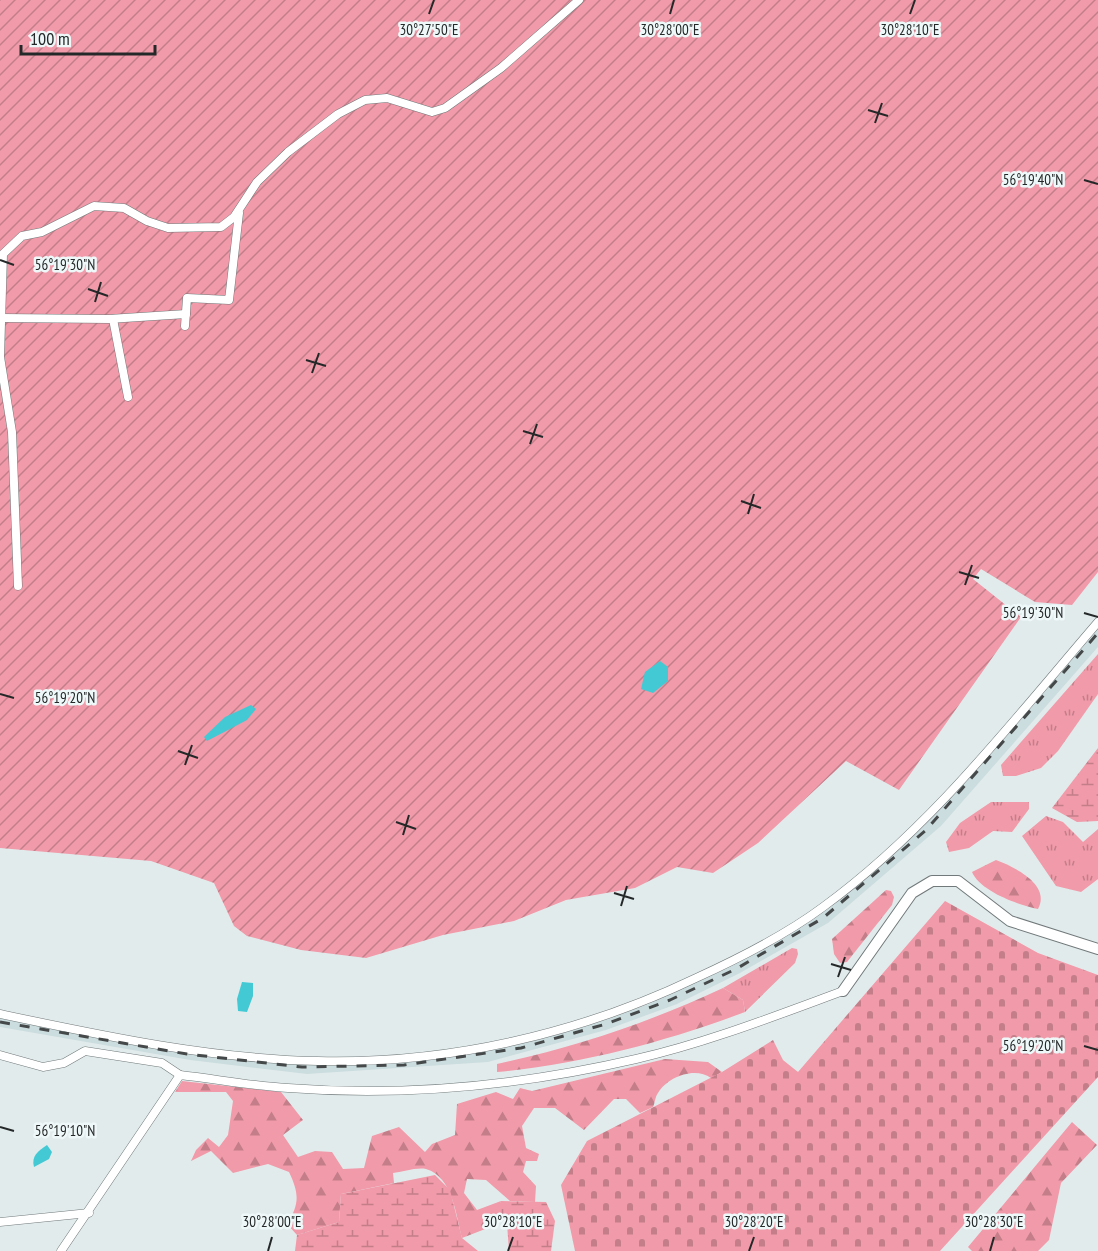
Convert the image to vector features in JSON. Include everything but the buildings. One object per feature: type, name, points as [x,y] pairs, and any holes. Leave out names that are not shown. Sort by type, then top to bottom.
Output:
[{"type":"street","points":[[18,586],[12,432],[0,357],[3,254],[22,236],[42,232],[94,206],[124,208],[147,221],[168,228],[221,226],[234,218],[264,175],[288,152],[338,114],[365,100],[387,98],[432,112],[445,108],[501,68],[579,0]]},
{"type":"street","points":[[185,326],[187,298],[229,300],[239,210]]},
{"type":"street","points":[[1,318],[113,319],[186,314]]},
{"type":"street","points":[[113,319],[128,397]]},
{"type":"street","points":[[0,1014],[134,1040],[229,1055],[339,1061],[384,1060],[450,1054],[554,1032],[642,1004],[747,954],[822,908],[893,849],[968,774],[1098,622]]},
{"type":"street","points":[[0,1055],[44,1066],[64,1063],[85,1051],[162,1063],[180,1075],[288,1088],[398,1090],[525,1080],[637,1059],[742,1027],[843,991],[912,893],[932,881],[958,881],[1010,921],[1098,949]]},
{"type":"street","points":[[62,1251],[180,1075]]},
{"type":"street","points":[[0,1222],[89,1213]]},
{"type":"shaded area","points":[[1098,627],[1098,647],[941,826],[828,923],[740,973],[677,1004],[606,1030],[488,1062],[307,1074],[190,1060],[0,1027],[0,1016],[76,1032],[302,1064],[480,1050],[591,1024],[649,1004],[820,914],[923,827]]},
{"type":"green space","points":[[0,0],[1098,0],[1098,572],[1072,605],[1035,602],[981,569],[973,579],[1021,617],[899,790],[846,761],[758,843],[713,873],[677,867],[635,888],[566,900],[514,921],[443,935],[366,958],[301,950],[247,936],[234,926],[214,883],[151,861],[0,848]]},
{"type":"green space","points":[[1098,654],[1098,694],[1058,751],[1041,768],[1016,776],[1003,776],[1001,765]]},
{"type":"green space","points":[[1098,748],[1098,821],[1077,822],[1052,808]]},
{"type":"green space","points":[[991,802],[1029,802],[1029,809],[1012,832],[993,831],[969,848],[949,852],[946,842],[960,823]]},
{"type":"green space","points":[[1046,816],[1063,822],[1083,842],[1098,829],[1098,879],[1081,892],[1056,886],[1022,836]]},
{"type":"green space","points":[[996,860],[1021,872],[1035,885],[1040,892],[1041,900],[1038,909],[1000,896],[976,879],[972,872]]},
{"type":"green space","points":[[886,890],[891,891],[894,897],[892,905],[847,962],[840,963],[834,954],[832,939]]},
{"type":"green space","points":[[945,901],[1038,953],[1098,975],[1098,1077],[940,1251],[575,1251],[561,1185],[587,1141],[722,1072],[773,1040],[783,1060],[798,1072]]},
{"type":"green space","points":[[792,948],[797,949],[798,954],[795,963],[745,1012],[743,1000],[723,988]]},
{"type":"green space","points":[[723,988],[743,1000],[745,1012],[684,1033],[623,1050],[560,1063],[497,1072],[497,1064],[555,1050],[612,1032],[668,1012]]},
{"type":"green space","points":[[665,1059],[708,1062],[722,1072],[711,1078],[690,1073],[675,1078],[662,1087],[653,1107],[640,1113],[626,1099],[614,1099],[584,1130],[555,1108],[534,1108],[522,1126],[526,1148],[539,1154],[537,1161],[526,1161],[523,1172],[536,1186],[535,1202],[510,1201],[486,1180],[467,1179],[464,1193],[477,1210],[501,1201],[493,1226],[462,1238],[448,1189],[435,1173],[426,1169],[393,1173],[394,1183],[341,1194],[339,1222],[297,1235],[287,1224],[297,1198],[289,1172],[268,1164],[233,1173],[211,1151],[191,1161],[196,1150],[208,1138],[219,1147],[228,1135],[233,1101],[226,1092],[175,1092],[182,1081],[281,1092],[303,1120],[283,1135],[298,1157],[315,1151],[332,1152],[343,1169],[364,1168],[372,1136],[399,1127],[425,1152],[432,1144],[455,1135],[457,1104],[496,1092],[513,1099],[520,1088],[532,1091]]},
{"type":"green space","points":[[1072,1122],[1097,1145],[1061,1183],[1049,1240],[1038,1251],[972,1251],[968,1247]]},
{"type":"green space","points":[[435,1175],[450,1190],[462,1238],[478,1251],[295,1251],[297,1235],[339,1222],[341,1194]]},
{"type":"green space","points":[[501,1201],[546,1202],[555,1221],[551,1251],[509,1251],[507,1224],[495,1213]]},
{"type":"water","points":[[660,661],[668,667],[668,681],[653,693],[641,689],[645,672]]},
{"type":"water","points":[[251,705],[256,709],[247,720],[207,741],[204,737],[225,717]]},
{"type":"water","points":[[242,982],[253,983],[253,996],[247,1012],[238,1011],[237,999]]},
{"type":"water","points":[[47,1145],[52,1152],[49,1159],[34,1167],[34,1157]]},
{"type":"railway","points":[[0,1022],[187,1054],[302,1067],[404,1065],[521,1048],[606,1024],[670,1000],[736,969],[823,918],[926,830],[1098,633]]}]
